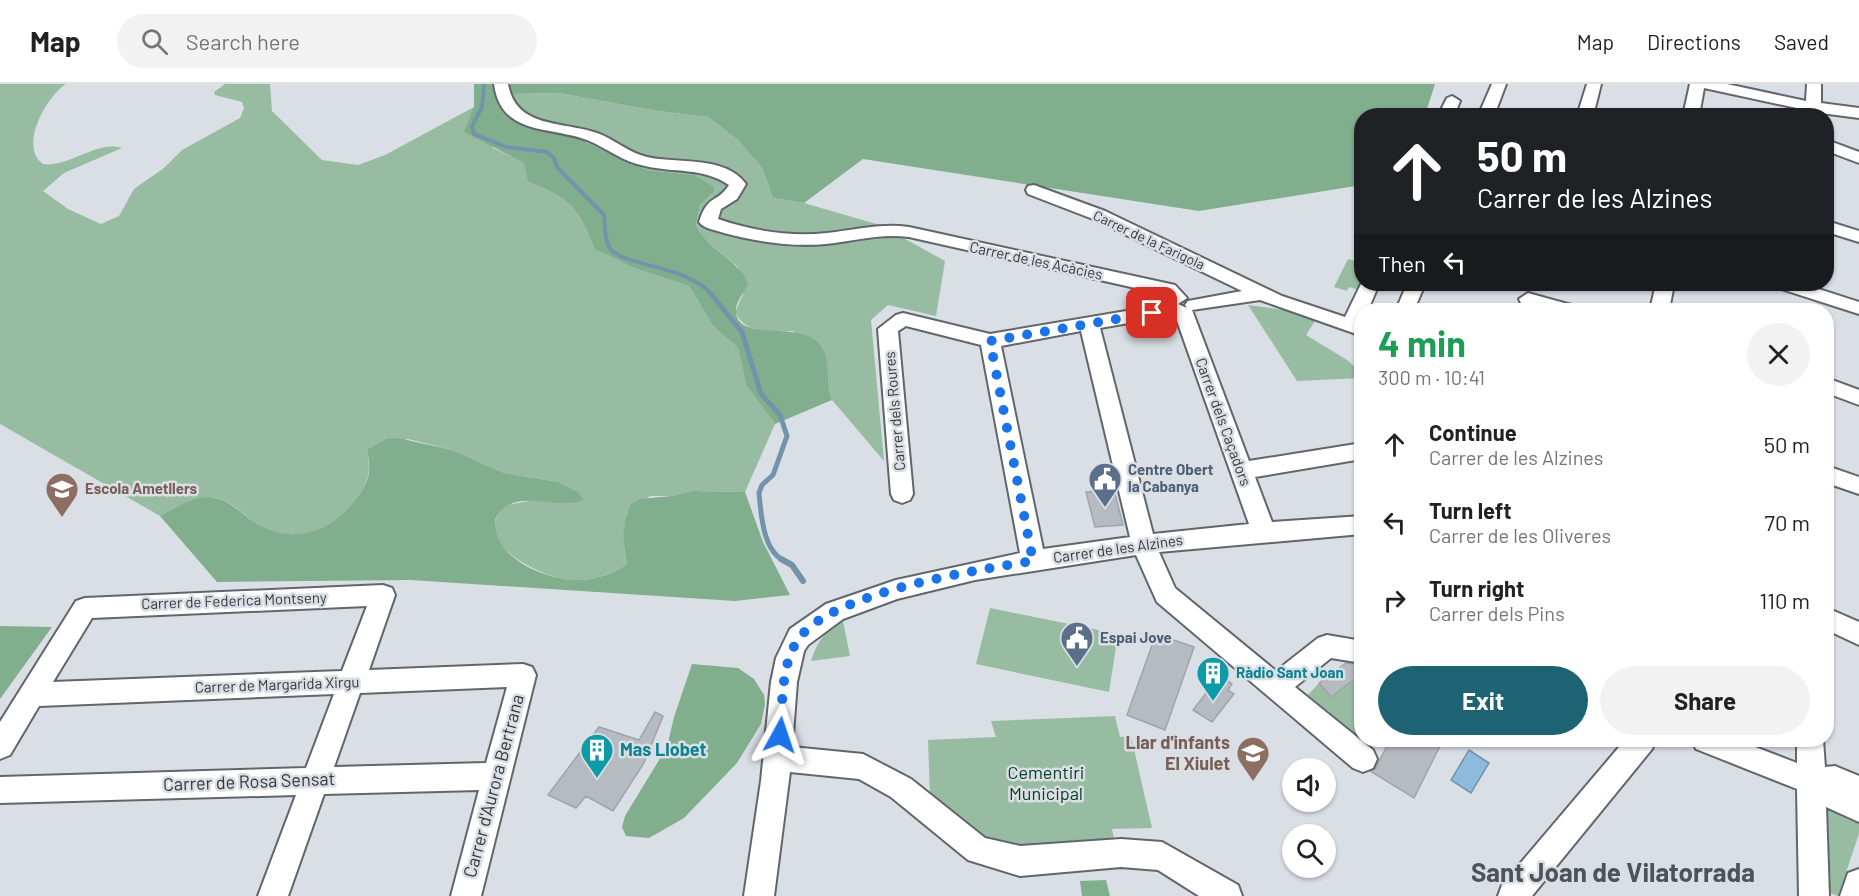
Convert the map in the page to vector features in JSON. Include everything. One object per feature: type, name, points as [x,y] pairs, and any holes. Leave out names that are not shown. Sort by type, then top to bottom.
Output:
[{"type":"street","name":"Carrer de les Acàcies","points":[[501,84],[501,94],[507,109],[523,119],[591,136],[635,158],[657,164],[718,172],[738,183],[731,195],[713,206],[708,222],[758,236],[820,239],[892,230],[927,236],[1168,289],[1183,306]]},
{"type":"street","points":[[1493,108],[1499,84]]},
{"type":"street","points":[[1587,108],[1594,84]]},
{"type":"street","points":[[1692,108],[1697,84]]},
{"type":"street","points":[[1706,84],[1801,108]]},
{"type":"street","points":[[1813,108],[1814,84]]},
{"type":"street","points":[[1449,108],[1452,101]]},
{"type":"street","points":[[1834,112],[1859,113]]},
{"type":"street","points":[[1834,148],[1859,158]]},
{"type":"street","name":"Carrer de la Farigola","points":[[1034,190],[1099,215],[1263,294],[1354,327]]},
{"type":"street","points":[[1834,228],[1859,237]]},
{"type":"street","points":[[1033,561],[990,341],[1263,294]]},
{"type":"street","points":[[1816,295],[1859,308]]},
{"type":"street","points":[[1529,298],[1545,303]]},
{"type":"street","name":"Carrer dels Caçadors","points":[[1183,306],[1263,530]]},
{"type":"street","name":"Carrer dels Roures","points":[[902,494],[888,329],[903,320],[990,341]]},
{"type":"street","points":[[1089,324],[1144,545],[1166,594],[1363,759]]},
{"type":"street","points":[[1834,388],[1859,398]]},
{"type":"street","points":[[1241,471],[1354,452]]},
{"type":"street","points":[[1834,477],[1859,486]]},
{"type":"street","name":"Carrer de les Alzines","points":[[759,896],[778,758],[786,667],[799,638],[818,620],[843,606],[978,570],[1263,530],[1354,525]]},
{"type":"street","name":"Carrer de Federica Montseny","points":[[30,694],[85,608],[383,595],[351,683]]},
{"type":"street","points":[[1834,622],[1859,634]]},
{"type":"street","points":[[1276,687],[1327,646],[1354,651]]},
{"type":"street","name":"Carrer de Margarida Xirgu","points":[[30,694],[523,675]]},
{"type":"street","name":"Carrer d'Aurora Bertrana","points":[[466,896],[523,675]]},
{"type":"street","points":[[273,896],[351,683]]},
{"type":"street","points":[[0,746],[30,694]]},
{"type":"street","points":[[1513,896],[1636,747]]},
{"type":"street","points":[[1724,747],[1810,781],[1835,797],[1859,807]]},
{"type":"street","points":[[1810,747],[1814,896]]},
{"type":"street","points":[[778,758],[863,767],[901,788],[978,850],[1020,861],[1121,853],[1162,856],[1227,896]]},
{"type":"street","name":"Carrer de Rosa Sensat","points":[[0,790],[497,776]]},
{"type":"street","points":[[1810,781],[1836,779],[1859,789]]},
{"type":"street","points":[[1855,896],[1859,884]]},
{"type":"green space","points":[[0,84],[66,84],[51,99],[34,134],[33,146],[36,156],[43,164],[63,162],[102,148],[122,148],[64,173],[43,191],[68,209],[101,224],[119,216],[134,189],[164,168],[182,150],[240,118],[244,108],[242,102],[215,95],[214,92],[225,84],[270,84],[272,111],[322,160],[358,165],[385,155],[474,107],[493,148],[525,163],[528,182],[564,199],[578,213],[596,249],[634,268],[689,286],[713,326],[738,348],[746,385],[775,424],[745,492],[692,491],[672,496],[650,496],[627,513],[623,539],[627,564],[600,577],[585,580],[557,577],[525,564],[500,543],[495,531],[496,518],[507,505],[578,492],[558,482],[504,473],[452,450],[408,439],[367,450],[368,475],[360,493],[339,517],[328,525],[304,534],[292,535],[266,529],[228,503],[211,497],[191,501],[160,516],[0,424]]},
{"type":"green space","points":[[474,84],[1435,84],[1427,108],[1354,108],[1354,186],[1199,211],[863,159],[804,203],[773,198],[762,168],[738,140],[708,117],[658,111],[558,93],[514,94],[509,115],[513,121],[582,140],[647,170],[694,175],[714,187],[714,192],[700,205],[696,225],[707,241],[737,267],[748,283],[736,309],[740,322],[760,330],[800,334],[812,338],[821,346],[826,359],[828,387],[832,400],[775,424],[746,385],[738,348],[713,326],[689,286],[634,268],[595,249],[578,213],[564,199],[528,182],[524,163],[464,132],[474,107]]},
{"type":"green space","points":[[558,93],[658,111],[708,117],[738,140],[762,168],[773,198],[804,203],[880,225],[945,261],[936,316],[888,305],[871,320],[884,461],[832,400],[793,331],[768,331],[752,328],[746,325],[735,312],[743,294],[738,267],[704,239],[696,225],[700,205],[714,192],[694,175],[647,170],[582,140],[519,124],[510,118],[514,94]]},
{"type":"green space","points":[[1348,259],[1354,261],[1354,288],[1349,287],[1347,291],[1334,287]]},
{"type":"green space","points":[[1248,305],[1284,310],[1315,321],[1306,335],[1354,366],[1354,378],[1297,381]]},
{"type":"green space","points":[[398,438],[452,450],[504,473],[558,482],[578,492],[583,500],[572,503],[523,501],[512,503],[502,509],[495,520],[497,534],[503,546],[513,557],[540,572],[570,580],[600,577],[627,564],[623,539],[625,521],[630,505],[639,499],[672,496],[692,491],[745,492],[763,542],[790,595],[735,601],[411,580],[217,582],[160,516],[191,500],[211,497],[223,500],[266,529],[292,534],[316,530],[339,517],[364,487],[369,475],[367,450],[386,439]]},
{"type":"green space","points":[[990,608],[1118,634],[1109,692],[976,664]]},
{"type":"green space","points":[[843,621],[850,656],[811,661],[822,637]]},
{"type":"green space","points":[[0,626],[52,627],[0,699]]},
{"type":"green space","points":[[692,664],[738,668],[754,679],[764,695],[765,704],[761,724],[737,763],[684,818],[649,838],[626,836],[622,827],[625,816],[667,747],[674,717]]},
{"type":"green space","points":[[1354,681],[1354,732],[1308,695],[1319,683],[1331,697]]},
{"type":"green space","name":"Cementiri Municipal","points":[[1115,716],[1120,737],[1131,736],[1152,828],[1112,829],[1115,845],[1018,849],[981,839],[930,796],[928,740],[996,737],[991,721]]},
{"type":"green space","points":[[1826,804],[1859,817],[1859,834],[1838,896],[1827,892]]},
{"type":"green space","points":[[1106,880],[1110,896],[1082,896],[1080,881]]},
{"type":"water","points":[[1469,750],[1489,763],[1471,793],[1451,780]]},
{"type":"building","name":"Centre Obert la Cabanya","points":[[1114,490],[1123,525],[1095,527],[1086,492]]},
{"type":"building","points":[[1156,634],[1194,647],[1165,730],[1127,715]]},
{"type":"building","points":[[1346,663],[1354,664],[1354,681],[1331,697],[1319,683]]},
{"type":"building","name":"Ràdio Sant Joan","points":[[1220,675],[1232,684],[1228,690],[1234,694],[1212,722],[1193,710]]},
{"type":"building","name":"Mas Llobet","points":[[655,712],[663,716],[644,763],[613,811],[586,796],[576,808],[548,795],[599,727],[639,740]]},
{"type":"building","points":[[1386,747],[1440,747],[1414,798],[1370,771],[1375,769]]},
{"type":"waterway","points":[[484,84],[482,107],[472,126],[474,134],[506,147],[547,152],[554,158],[557,167],[604,215],[607,243],[616,254],[687,277],[711,294]]},
{"type":"waterway","points":[[711,294],[742,332],[761,394],[780,415],[787,436],[773,475],[762,485],[759,493],[767,540],[776,555],[783,560]]},
{"type":"waterway","points":[[781,559],[792,565],[803,581]]},
{"type":"place","name":"Centre Obert la Cabanya","points":[[1105,508]]},
{"type":"place","name":"Escola Ametllers","points":[[62,518]]},
{"type":"place","name":"Espai Jove","points":[[1077,667]]},
{"type":"place","name":"Ràdio Sant Joan","points":[[1213,702]]},
{"type":"place","name":"Mas Llobet","points":[[597,779]]},
{"type":"place","name":"Llar d'infants El Xiulet","points":[[1253,782]]},
{"type":"district","name":"Sant Joan de Vilatorrada","points":[[1613,873]]},
{"type":"route","points":[[780,735],[786,667],[799,638],[818,620],[843,606],[912,586],[978,570],[1033,561],[990,341],[1152,313]]}]
